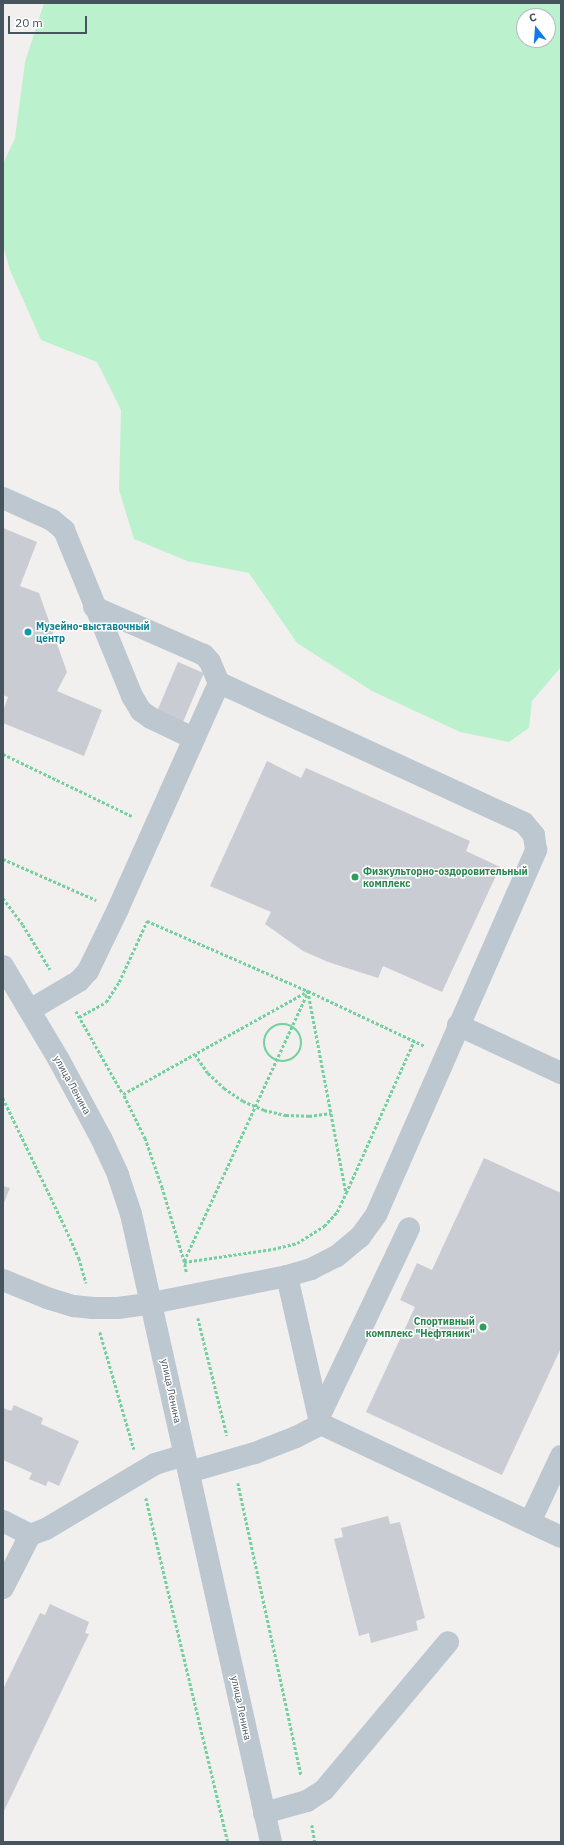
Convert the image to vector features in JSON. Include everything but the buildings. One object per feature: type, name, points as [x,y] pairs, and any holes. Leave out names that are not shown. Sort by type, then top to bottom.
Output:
[{"type":"street","points":[[3,498],[52,520],[64,530],[94,607],[132,696],[141,711],[151,718],[193,738]]},
{"type":"street","points":[[3,1280],[47,1298],[74,1306],[118,1308],[152,1303],[287,1276],[311,1269],[337,1256],[360,1237],[376,1215],[536,850],[534,835],[524,823],[219,683],[210,662],[204,656],[94,607]]},
{"type":"street","points":[[30,1010],[79,981],[88,971],[118,909],[193,738],[219,683]]},
{"type":"street","name":"улица Ленина","points":[[3,966],[30,1010],[80,1099],[118,1175],[131,1214],[271,1842]]},
{"type":"street","points":[[458,1025],[561,1072]]},
{"type":"street","points":[[3,1588],[30,1535],[46,1529],[150,1466],[233,1460],[296,1437],[320,1420],[409,1228]]},
{"type":"street","points":[[287,1276],[320,1420]]},
{"type":"street","points":[[320,1420],[561,1537]]},
{"type":"street","points":[[530,1522],[561,1456]]},
{"type":"street","points":[[3,1521],[30,1535]]},
{"type":"street","points":[[264,1813],[306,1801],[324,1790],[448,1642]]},
{"type":"path","points":[[3,754],[155,826]]},
{"type":"path","points":[[3,859],[308,991],[445,1055]]},
{"type":"path","points":[[80,1017],[106,1002],[119,982],[147,921]]},
{"type":"path","points":[[184,1262],[308,991]]},
{"type":"path","points":[[308,991],[123,1094],[145,1139],[162,1188],[184,1262],[233,1460],[315,1842]]},
{"type":"path","points":[[308,991],[346,1193]]},
{"type":"path","points":[[282,1024],[292,1026],[299,1032],[302,1042],[301,1051],[294,1058],[286,1062],[276,1061],[268,1054],[264,1045],[266,1035],[272,1027],[282,1024]]},
{"type":"path","points":[[184,1262],[273,1249],[297,1243],[324,1226],[337,1212],[414,1041]]},
{"type":"path","points":[[195,1054],[208,1073],[224,1088],[243,1101],[286,1115],[309,1116],[331,1113]]},
{"type":"green space","points":[[44,3],[561,3],[561,667],[532,701],[529,728],[509,742],[460,732],[372,691],[297,643],[249,573],[187,561],[134,539],[119,490],[121,410],[97,362],[41,340],[10,270],[3,245],[3,164],[15,138],[25,62]]},
{"type":"place","name":"Музейно-выставочный центр","points":[[28,632]]},
{"type":"place","name":"Физкульторно-оздоровительный комплекс","points":[[355,877]]},
{"type":"place","name":"Спортивный комплекс \"Нефтяник\"","points":[[483,1327]]}]
